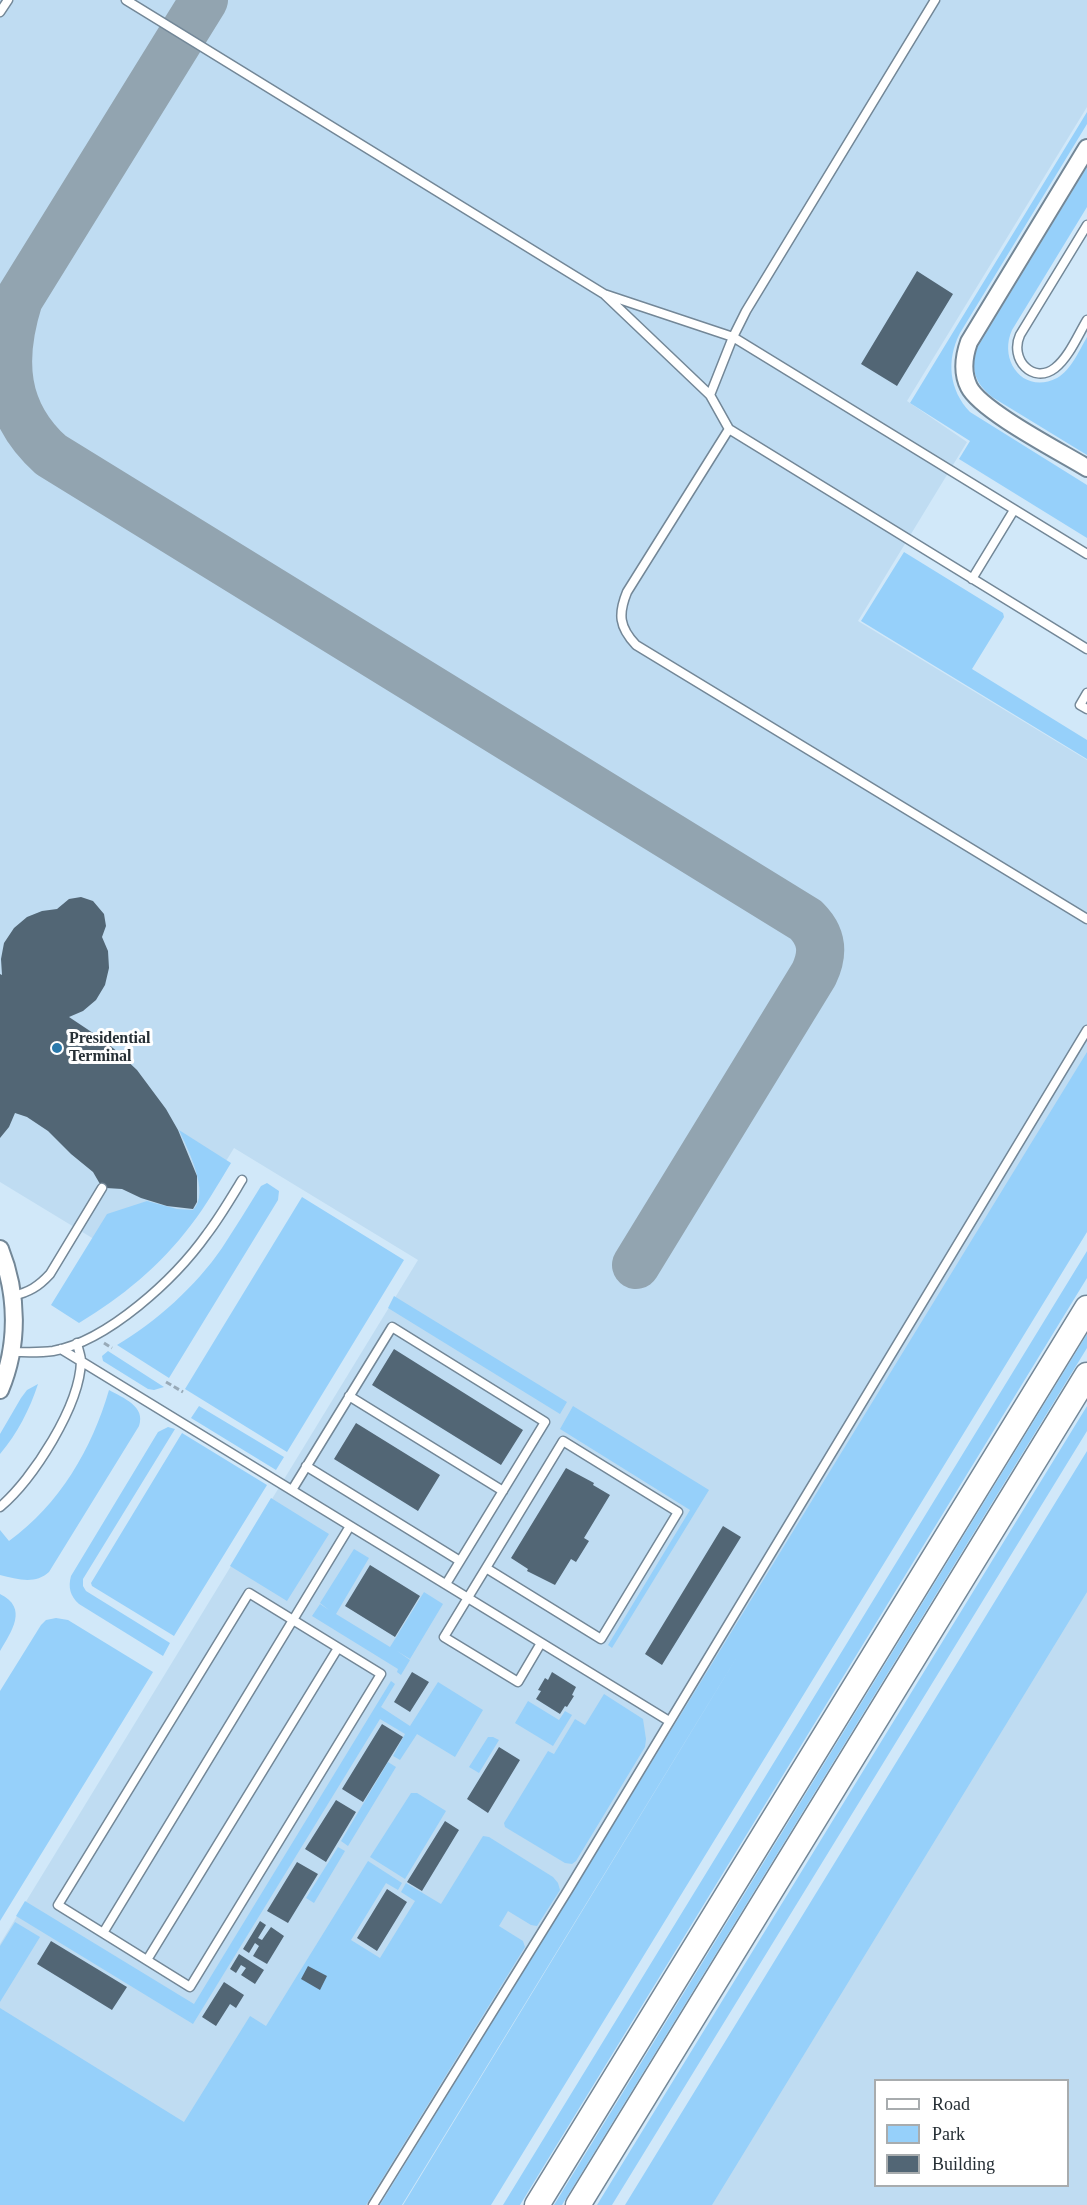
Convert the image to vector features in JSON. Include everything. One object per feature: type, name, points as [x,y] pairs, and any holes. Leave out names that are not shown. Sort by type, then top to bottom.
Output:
[{"type":"street","points":[[1087,148],[969,342],[964,363],[969,386],[983,404],[1087,468]]},
{"type":"street","points":[[0,1249],[13,1296],[14,1325],[11,1352],[0,1390]]},
{"type":"street","points":[[537,2205],[1087,1308]]},
{"type":"street","points":[[578,2205],[1087,1375]]},
{"type":"lane","points":[[0,12],[8,0]]},
{"type":"lane","points":[[126,0],[604,294],[710,395],[729,429],[1087,649]]},
{"type":"lane","points":[[710,395],[746,311],[935,0]]},
{"type":"lane","points":[[1087,225],[1020,335],[1016,349],[1020,362],[1031,371],[1038,373],[1051,370],[1062,361],[1087,320]]},
{"type":"lane","points":[[604,294],[733,337],[1087,554]]},
{"type":"lane","points":[[729,429],[627,592],[621,606],[622,623],[626,634],[636,645],[1087,919]]},
{"type":"lane","points":[[972,579],[1014,510]]},
{"type":"lane","points":[[1087,693],[1080,705],[1087,710]]},
{"type":"lane","points":[[373,2205],[1087,1030]]},
{"type":"lane","points":[[11,1352],[61,1349],[105,1329],[124,1316],[161,1286],[186,1261],[208,1234],[242,1180]]},
{"type":"lane","points":[[13,1296],[27,1293],[39,1286],[50,1274],[102,1188]]},
{"type":"lane","points":[[291,1490],[392,1327],[545,1422],[446,1584]]},
{"type":"lane","points":[[0,1507],[31,1473],[48,1449],[69,1405],[81,1361],[77,1343]]},
{"type":"lane","points":[[61,1349],[669,1721]]},
{"type":"lane","points":[[349,1396],[503,1491]]},
{"type":"lane","points":[[486,1568],[601,1639],[678,1512],[563,1441],[444,1636],[518,1682],[542,1643]]},
{"type":"lane","points":[[306,1466],[460,1561]]},
{"type":"lane","points":[[103,1933],[350,1526]]},
{"type":"lane","points":[[249,1593],[338,1648],[381,1674],[190,1987],[58,1905],[249,1593]]},
{"type":"lane","points":[[147,1960],[338,1648]]},
{"type":"path","points":[[166,1382],[183,1392]]},
{"type":"shaded area","points":[[0,0],[1087,0],[1087,107],[907,401],[967,442],[858,621],[1087,760],[1087,1081],[401,2205],[0,2205],[0,1944],[418,1260],[234,1148],[195,1212],[135,1264],[0,1182]]},
{"type":"shaded area","points":[[1087,1583],[1087,2205],[709,2205]]},
{"type":"green space","points":[[1087,112],[1087,124],[960,333],[951,364],[954,384],[970,412],[1087,485],[1087,538],[959,459],[970,441],[910,403]]},
{"type":"green space","points":[[1087,167],[1087,207],[1012,330],[1008,353],[1017,372],[1034,382],[1045,382],[1062,375],[1087,337],[1087,455],[992,397],[978,381],[974,363],[977,348]]},
{"type":"green space","points":[[904,552],[1003,613],[1004,617],[972,669],[1087,740],[1087,759],[861,621]]},
{"type":"green space","points":[[1087,1052],[1087,1232],[491,2205],[403,2205],[743,1647],[402,2205],[380,2205]]},
{"type":"green space","points":[[179,1130],[231,1163],[196,1218],[166,1254],[125,1291],[79,1323],[51,1305],[107,1214],[147,1201],[177,1209],[193,1210],[198,1202],[200,1193],[196,1170]]},
{"type":"green space","points":[[267,1183],[279,1191],[278,1200],[169,1378],[117,1345],[161,1314],[188,1289],[212,1262],[261,1186]]},
{"type":"green space","points":[[302,1197],[404,1260],[287,1452],[185,1389]]},
{"type":"green space","points":[[1087,1251],[1087,1278],[520,2205],[503,2205]]},
{"type":"green space","points":[[394,1296],[567,1402],[560,1414],[388,1308]]},
{"type":"green space","points":[[1087,1334],[1087,1348],[562,2205],[554,2205]]},
{"type":"green space","points":[[108,1351],[164,1387],[148,1389],[103,1361],[102,1356]]},
{"type":"green space","points":[[38,1384],[22,1421],[0,1454],[0,1434],[27,1390]]},
{"type":"green space","points":[[109,1390],[136,1408],[140,1419],[139,1426],[49,1572],[32,1580],[0,1575],[0,1530],[9,1541],[27,1527],[58,1493],[83,1454]]},
{"type":"green space","points":[[199,1406],[284,1457],[276,1470],[191,1418]]},
{"type":"green space","points":[[573,1406],[709,1490],[612,1648],[608,1645],[690,1510],[560,1429]]},
{"type":"green space","points":[[1087,1406],[1087,1431],[612,2205],[597,2205]]},
{"type":"green space","points":[[168,1427],[175,1429],[83,1579],[86,1591],[170,1643],[163,1656],[79,1604],[70,1591],[70,1584],[71,1576],[158,1432]]},
{"type":"green space","points":[[182,1433],[267,1485],[174,1636],[92,1586],[91,1583]]},
{"type":"green space","points":[[1087,1451],[1087,1592],[712,2205],[625,2205]]},
{"type":"green space","points":[[271,1498],[329,1534],[287,1601],[230,1566]]},
{"type":"green space","points":[[354,1549],[369,1558],[336,1614],[390,1647],[424,1592],[443,1604],[410,1659],[397,1651],[410,1660],[401,1675],[397,1672],[398,1669],[312,1616],[320,1604],[329,1610],[320,1603]]},
{"type":"green space","points":[[0,1594],[9,1600],[16,1613],[15,1621],[0,1651]]},
{"type":"green space","points":[[56,1618],[68,1620],[153,1672],[0,1921],[0,1691],[41,1625],[46,1620]]},
{"type":"green space","points":[[391,1681],[395,1684],[381,1707],[410,1726],[438,1682],[483,1710],[455,1757],[417,1734],[400,1760],[393,1756],[405,1734],[380,1719],[193,2024],[16,1916],[25,1901],[194,2004]]},
{"type":"green space","points":[[604,1694],[643,1719],[645,1747],[576,1861],[572,1864],[565,1863],[505,1827],[504,1823],[548,1751],[554,1754],[575,1719],[585,1725]]},
{"type":"green space","points":[[528,1701],[559,1720],[565,1711],[572,1715],[553,1746],[515,1723]]},
{"type":"green space","points":[[488,1737],[499,1740],[479,1773],[469,1767]]},
{"type":"green space","points":[[388,1762],[396,1767],[348,1846],[341,1841]]},
{"type":"green space","points":[[411,1793],[417,1793],[446,1811],[405,1879],[370,1857]]},
{"type":"green space","points":[[483,1836],[489,1837],[553,1877],[560,1890],[537,1926],[531,1925],[508,1911],[499,1926],[523,1941],[525,1947],[366,2205],[0,2205],[0,2008],[184,2122],[250,2016],[266,2026],[368,1861],[402,1883],[398,1890],[386,1883],[351,1940],[380,1958],[415,1901],[401,1892],[406,1883],[441,1904]]},
{"type":"green space","points":[[338,1847],[345,1851],[314,1903],[306,1898]]},
{"type":"green space","points":[[15,1922],[40,1937],[0,2002],[0,1946]]},
{"type":"building","points":[[917,271],[953,294],[897,386],[861,364]]},
{"type":"building","name":"Presidential Terminal","points":[[81,897],[93,901],[104,914],[106,926],[102,937],[108,951],[109,968],[105,985],[96,1000],[83,1011],[69,1017],[105,1041],[137,1070],[166,1109],[178,1130],[197,1176],[197,1202],[193,1209],[167,1206],[122,1189],[106,1188],[100,1184],[93,1172],[48,1131],[27,1117],[15,1113],[9,1127],[0,1138],[0,974],[2,975],[1,959],[4,943],[14,928],[27,917],[42,911],[57,909],[69,899]]},
{"type":"building","points":[[394,1349],[523,1430],[501,1465],[372,1385]]},
{"type":"building","points":[[356,1423],[440,1475],[418,1511],[334,1459]]},
{"type":"building","points":[[566,1468],[594,1483],[593,1485],[610,1495],[584,1538],[589,1541],[576,1562],[571,1559],[555,1585],[527,1571],[528,1569],[511,1558]]},
{"type":"building","points":[[723,1526],[741,1537],[662,1665],[645,1654]]},
{"type":"building","points":[[370,1565],[420,1596],[395,1637],[345,1606]]},
{"type":"building","points":[[412,1672],[429,1682],[410,1712],[394,1702]]},
{"type":"building","points":[[552,1672],[576,1687],[572,1695],[574,1696],[560,1714],[536,1699],[545,1678],[548,1680]]},
{"type":"building","points":[[382,1724],[403,1737],[363,1802],[342,1789]]},
{"type":"building","points":[[499,1747],[520,1760],[488,1813],[467,1799]]},
{"type":"building","points":[[336,1800],[356,1812],[326,1862],[305,1849]]},
{"type":"building","points":[[445,1821],[459,1830],[422,1891],[407,1882]]},
{"type":"building","points":[[297,1862],[318,1874],[288,1923],[267,1911]]},
{"type":"building","points":[[387,1889],[407,1902],[377,1951],[357,1938]]},
{"type":"building","points":[[260,1921],[266,1925],[258,1938],[262,1940],[271,1927],[284,1936],[267,1964],[253,1956],[259,1946],[255,1943],[249,1953],[243,1949]]},
{"type":"building","points":[[51,1941],[127,1987],[112,2010],[37,1964]]},
{"type":"building","points":[[239,1954],[264,1970],[255,1984],[241,1975],[246,1968],[241,1965],[236,1973],[230,1969]]},
{"type":"building","points":[[308,1966],[327,1976],[320,1990],[301,1979]]},
{"type":"building","points":[[224,1982],[244,1995],[236,2008],[230,2004],[216,2026],[202,2017]]},
{"type":"taxiway","points":[[204,0],[19,299],[9,343],[8,363],[15,403],[23,421],[51,455],[806,920],[811,926],[820,945],[819,959],[814,974],[636,1265]]},
{"type":"place","name":"Presidential Terminal","points":[[57,1048]]}]
